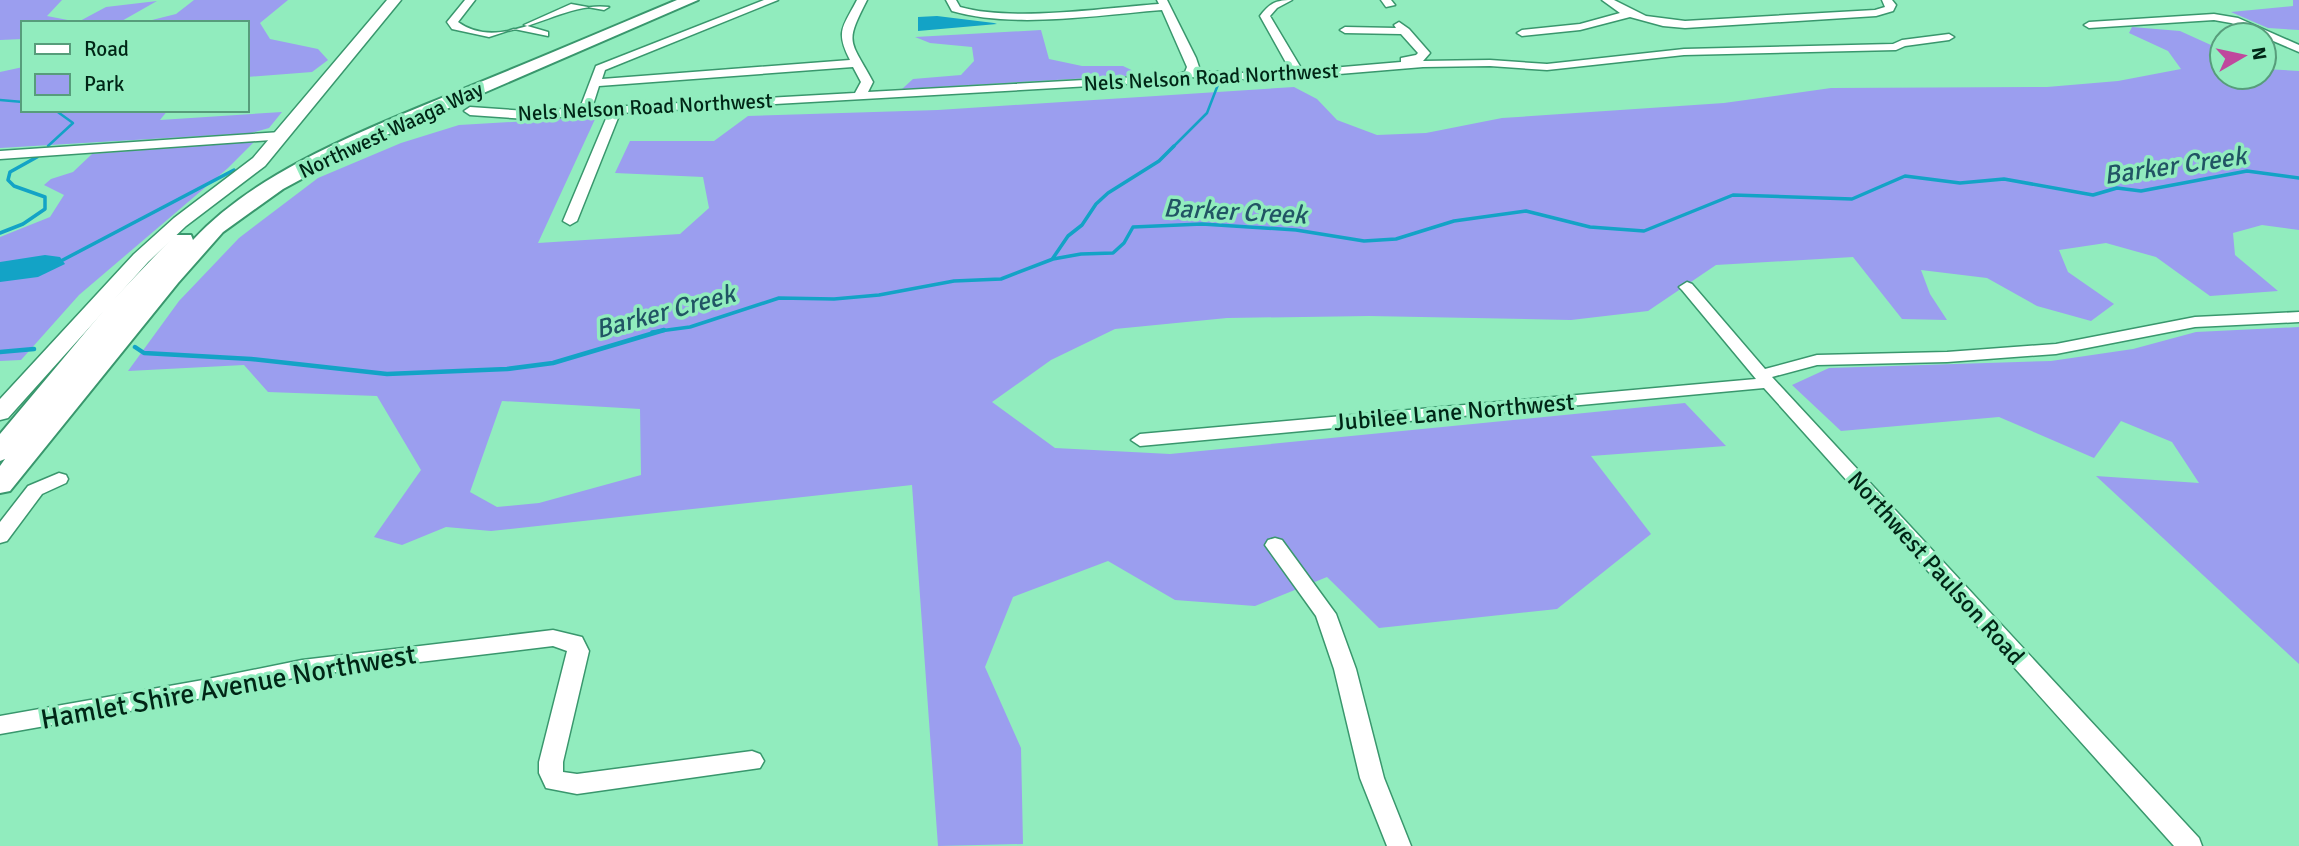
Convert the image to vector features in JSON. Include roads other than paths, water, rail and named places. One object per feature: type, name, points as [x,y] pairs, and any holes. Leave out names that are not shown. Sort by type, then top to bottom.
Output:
[{"type":"highway","name":"Northwest Waaga Way","points":[[0,452],[144,277],[198,226],[264,180],[334,141],[665,0]]},
{"type":"highway","name":"Northwest Waaga Way","points":[[0,484],[170,278],[216,228],[276,185],[363,138],[690,0]]},
{"type":"highway","points":[[470,111],[464,107],[464,102],[472,96],[527,69]]},
{"type":"highway","points":[[363,138],[426,115],[470,111]]},
{"type":"main road","points":[[0,413],[134,264],[180,222],[253,168],[394,0]]},
{"type":"street","points":[[470,0],[452,22],[456,27],[489,34],[571,1],[604,7]]},
{"type":"street","points":[[585,111],[597,83],[600,68],[773,0]]},
{"type":"street","points":[[859,97],[867,82],[846,42],[845,33],[862,0]]},
{"type":"street","points":[[951,0],[956,9],[993,16],[1164,4],[1190,58],[1193,74],[1420,58],[1424,53],[1402,28],[1345,30]]},
{"type":"street","points":[[1287,0],[1273,6],[1265,16],[1295,68]]},
{"type":"street","points":[[1607,0],[1630,14],[1660,21],[1705,24],[1876,13],[1889,9],[1891,5],[1887,0]]},
{"type":"street","points":[[1522,33],[1580,27],[1630,14]]},
{"type":"street","points":[[2090,25],[2214,17],[2234,20],[2299,49]]},
{"type":"street","points":[[514,26],[544,34]]},
{"type":"street","name":"Nels Nelson Road Northwest","points":[[470,111],[508,115],[1178,78],[1193,74],[1268,77],[1450,63],[1547,66],[1684,52],[1896,47],[1902,43],[1950,37]]},
{"type":"street","points":[[597,83],[857,63]]},
{"type":"street","points":[[570,222],[616,109]]},
{"type":"street","points":[[0,155],[281,136]]},
{"type":"street","name":"Northwest Paulson Road","points":[[1687,287],[1764,379],[2190,846]]},
{"type":"street","name":"Jubilee Lane Northwest","points":[[1140,440],[1764,379],[1817,360],[1947,357],[2056,349],[2181,324],[2299,317]]},
{"type":"street","points":[[0,536],[35,490],[59,479]]},
{"type":"street","points":[[1275,545],[1326,614],[1345,669],[1372,778],[1399,846]]},
{"type":"street","name":"Hamlet Shire Avenue Northwest","points":[[0,725],[203,690],[302,668],[553,638],[574,643],[578,651],[551,762],[554,781],[577,784],[752,761]]},
{"type":"waterway","points":[[1053,258],[1068,236],[1082,225],[1096,204],[1108,193],[1159,161],[1207,113],[1219,82]]},
{"type":"waterway","points":[[0,100],[21,102]]},
{"type":"waterway","points":[[48,146],[73,123],[58,112]]},
{"type":"waterway","points":[[0,233],[23,224],[45,209],[45,197],[14,186],[8,180],[10,172],[37,157]]},
{"type":"waterway","points":[[59,262],[234,170]]},
{"type":"waterway","name":"Barker Creek","points":[[661,331],[690,327],[779,298],[834,299],[879,295],[954,281],[1001,279],[1053,259],[1081,254],[1113,253],[1124,243],[1133,227],[1202,224],[1296,230],[1364,241],[1396,239],[1454,221],[1526,211],[1590,227],[1644,231],[1733,195],[1852,199],[1905,176],[1960,183],[2004,179],[2093,195],[2117,188],[2141,191],[2247,171],[2299,178]]},
{"type":"waterway","name":"Barker Creek","points":[[135,347],[144,353],[251,359],[387,374],[507,369],[553,363],[661,331]]},
{"type":"waterway","name":"Barker Creek","points":[[652,332],[661,331]]},
{"type":"waterway","name":"Barker Creek","points":[[0,352],[34,349]]}]
